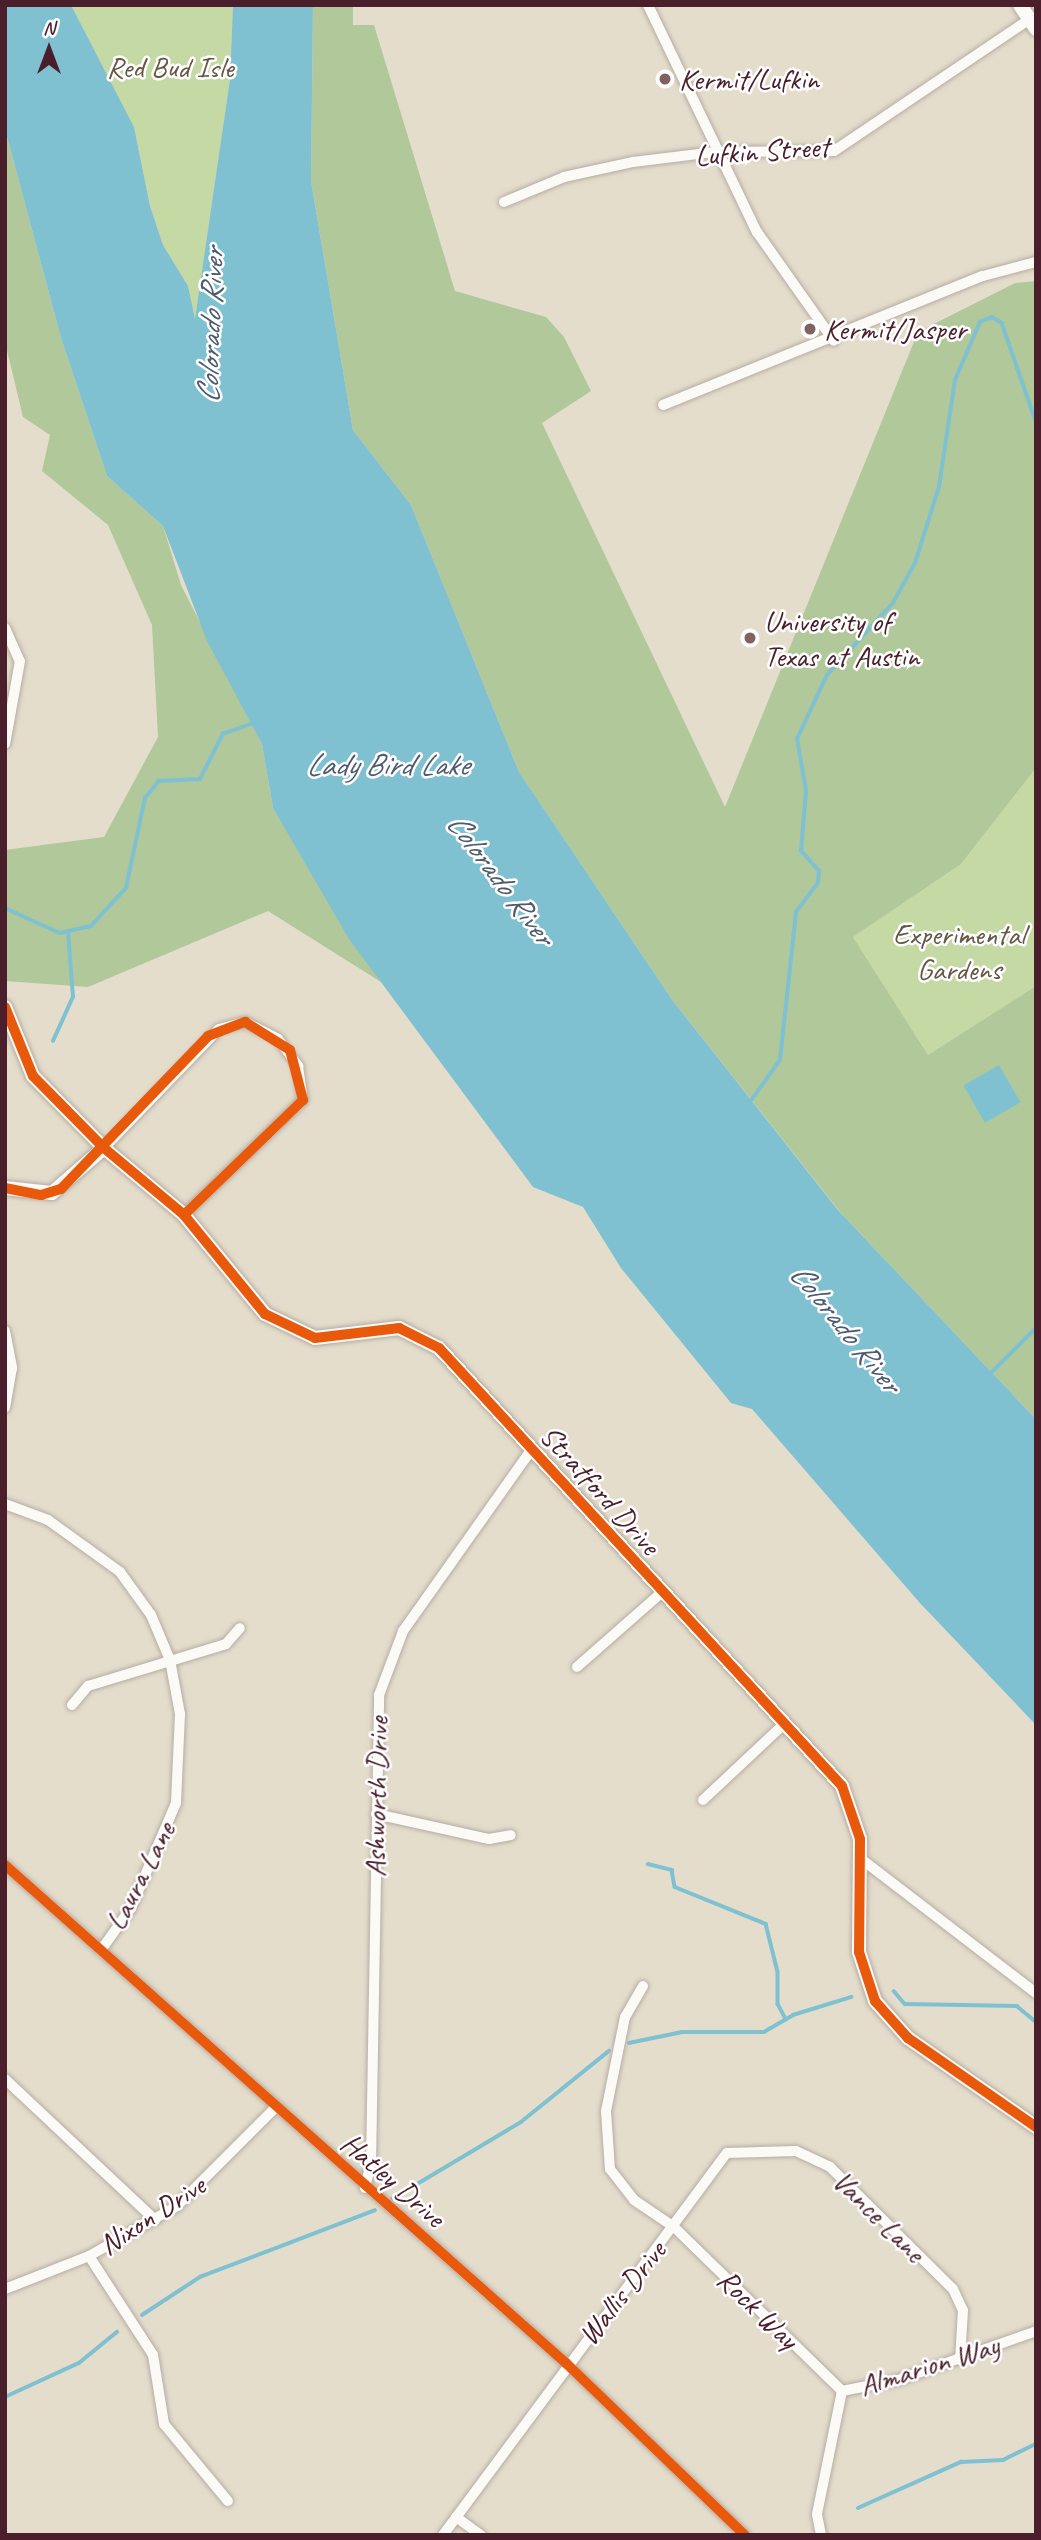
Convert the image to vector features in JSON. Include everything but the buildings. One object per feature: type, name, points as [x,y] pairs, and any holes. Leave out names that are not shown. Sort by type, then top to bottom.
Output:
[{"type":"street","points":[[648,5],[715,152],[757,232],[834,341]]},
{"type":"street","points":[[1020,5],[1033,24]]},
{"type":"street","name":"Lufkin Street","points":[[504,202],[564,177],[715,152],[835,151],[1033,24]]},
{"type":"street","points":[[663,405],[834,341],[983,276],[1036,262]]},
{"type":"street","points":[[5,628],[20,661],[5,744]]},
{"type":"street","name":"Stratford Drive","points":[[5,1007],[33,1076],[104,1148],[184,1215],[279,1325],[314,1338],[416,1331],[439,1348],[847,1795],[860,1858],[859,1952],[874,2001],[908,2038],[1036,2127]]},
{"type":"street","points":[[5,1188],[52,1193],[104,1148],[219,1029],[245,1022],[290,1050],[303,1100],[184,1215]]},
{"type":"street","points":[[5,1331],[12,1367],[5,1407]]},
{"type":"street","name":"Ashworth Drive","points":[[365,2188],[371,2163],[376,1729],[388,1656],[531,1450]]},
{"type":"street","name":"Laura Lane","points":[[5,1504],[48,1520],[120,1572],[151,1615],[170,1660],[180,1714],[176,1802],[131,1908],[101,1950]]},
{"type":"street","points":[[577,1667],[661,1593]]},
{"type":"street","points":[[72,1704],[88,1686],[226,1644],[240,1628]]},
{"type":"street","points":[[703,1800],[783,1725]]},
{"type":"street","points":[[376,1814],[489,1839],[512,1835]]},
{"type":"street","points":[[860,1858],[976,1954],[1036,1993]]},
{"type":"street","name":"Hatley Drive","points":[[5,1865],[365,2188],[566,2363],[745,2535]]},
{"type":"street","name":"Rock Way","points":[[643,1986],[625,2017],[604,2142],[610,2169],[634,2200],[674,2227],[842,2391]]},
{"type":"street","points":[[5,2079],[155,2220]]},
{"type":"street","name":"Nixon Drive","points":[[5,2289],[89,2256],[155,2220],[225,2165],[275,2108]]},
{"type":"street","name":"Vance Lane","points":[[727,2153],[796,2151],[830,2167],[953,2289],[963,2310],[960,2360]]},
{"type":"street","name":"Wallis Drive","points":[[443,2535],[566,2363],[674,2227],[727,2153]]},
{"type":"street","points":[[89,2256],[153,2355],[164,2424],[228,2501]]},
{"type":"street","name":"Almarion Way","points":[[821,2535],[817,2514],[842,2391],[960,2360],[1036,2331]]},
{"type":"street","points":[[456,2517],[481,2535]]},
{"type":"green space","name":"Red Bud Isle","points":[[71,5],[233,5],[230,79],[195,321],[188,286],[163,245],[150,206],[134,127]]},
{"type":"green space","points":[[313,5],[353,5],[353,25],[374,25],[455,291],[546,317],[564,337],[591,391],[542,423],[725,807],[918,332],[1015,283],[1036,281],[1036,768],[961,864],[853,937],[928,1055],[1036,986],[1036,1419],[841,1213],[673,1001],[519,772],[411,505],[353,430],[311,181]]},
{"type":"green space","points":[[5,129],[61,338],[107,476],[163,526],[181,585],[262,744],[273,808],[381,982],[268,911],[88,987],[5,981],[5,850],[104,837],[158,737],[152,625],[108,525],[42,471],[50,435],[23,417],[5,342]]},
{"type":"green space","name":"Experimental Gardens","points":[[1036,768],[1036,986],[928,1055],[853,937],[961,864]]},
{"type":"water","name":"Lady Bird Lake","points":[[5,5],[71,5],[134,127],[150,206],[163,245],[188,286],[195,319],[230,79],[233,5],[313,5],[311,181],[353,430],[411,505],[519,772],[673,1001],[838,1210],[1036,1419],[1036,1725],[919,1602],[752,1409],[731,1403],[621,1268],[583,1207],[533,1187],[349,939],[273,808],[262,744],[207,641],[163,526],[107,476],[61,338],[5,129]]},
{"type":"water","points":[[999,1065],[1021,1102],[985,1123],[963,1086]]},
{"type":"waterway","points":[[750,1102],[780,1060],[796,912],[818,883],[819,871],[801,851],[806,791],[797,739],[827,675],[893,603],[915,563],[939,487],[955,380],[980,322],[992,317],[1002,323],[1036,421]]},
{"type":"waterway","points":[[5,908],[60,933],[91,926],[126,888],[145,798],[159,781],[200,779],[223,734],[253,723]]},
{"type":"waterway","points":[[53,1041],[73,997],[68,932]]},
{"type":"waterway","points":[[988,1376],[1036,1328]]},
{"type":"waterway","points":[[648,1864],[672,1870],[675,1887],[766,1924],[778,1972],[778,2004],[786,2019]]},
{"type":"waterway","points":[[894,1991],[905,2004],[1017,2006],[1036,2022]]},
{"type":"waterway","points":[[629,2043],[682,2032],[764,2032],[793,2015],[851,1997]]},
{"type":"waterway","points":[[392,2199],[521,2122],[609,2051]]},
{"type":"waterway","points":[[142,2315],[200,2277],[375,2210]]},
{"type":"waterway","points":[[5,2397],[79,2363],[117,2332]]},
{"type":"waterway","points":[[858,2508],[961,2462],[1003,2460],[1036,2444]]},
{"type":"cycle path","points":[[5,1007],[33,1076],[104,1148],[184,1215],[265,1314],[315,1338],[399,1328],[439,1348],[842,1786],[860,1839],[859,1952],[875,2001],[908,2038],[1036,2127]]},
{"type":"cycle path","points":[[5,1188],[41,1195],[61,1189],[208,1036],[245,1022],[290,1050],[303,1100],[184,1215]]},
{"type":"cycle path","points":[[5,1865],[566,2363],[745,2535]]},
{"type":"place","name":"Kermit/Lufkin","points":[[665,79]]},
{"type":"place","name":"Kermit/Jasper","points":[[810,329]]},
{"type":"place","name":"University of Texas at Austin","points":[[750,638]]},
{"type":"water label","name":"Colorado River","points":[[211,326]]},
{"type":"water label","name":"Colorado River","points":[[500,879]]},
{"type":"water label","name":"Colorado River","points":[[845,1328]]}]
